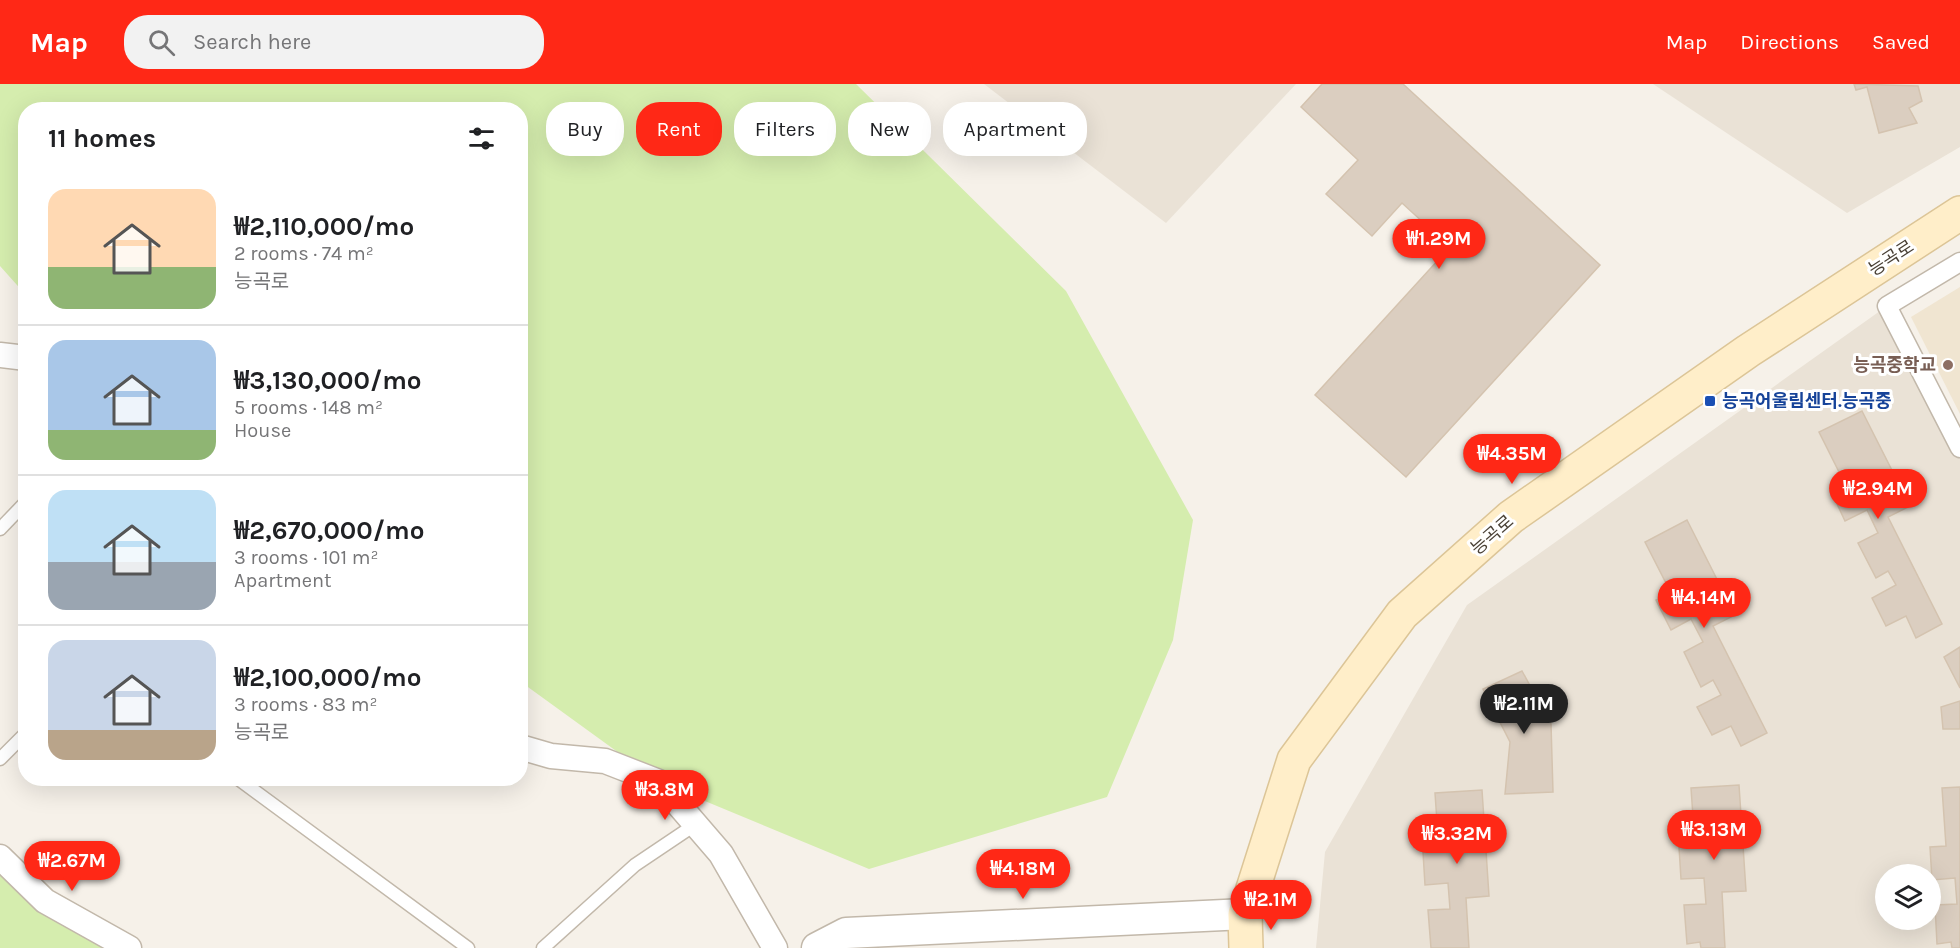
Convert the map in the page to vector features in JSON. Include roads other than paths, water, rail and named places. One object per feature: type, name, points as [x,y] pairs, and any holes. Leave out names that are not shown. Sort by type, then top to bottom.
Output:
[{"type":"main road","name":"능곡로","points":[[1246,948],[1245,914],[1294,760],[1402,615],[1511,517],[1748,351],[1960,213]]},
{"type":"street","points":[[1960,261],[1887,306],[1960,448]]},
{"type":"street","points":[[0,354],[18,357]]},
{"type":"street","points":[[528,749],[551,756],[604,761],[659,782],[721,854],[775,948]]},
{"type":"street","points":[[0,857],[45,901],[129,948]]},
{"type":"street","points":[[817,948],[846,933],[1245,914]]},
{"type":"lane","points":[[0,529],[18,510]]},
{"type":"lane","points":[[0,759],[18,741]]},
{"type":"lane","points":[[248,786],[468,948]]},
{"type":"lane","points":[[543,948],[635,865],[696,824]]},
{"type":"place","name":"능곡중학교","points":[[1948,365]]},
{"type":"place","name":"능곡어울림센터.능곡중","points":[[1710,401]]}]
